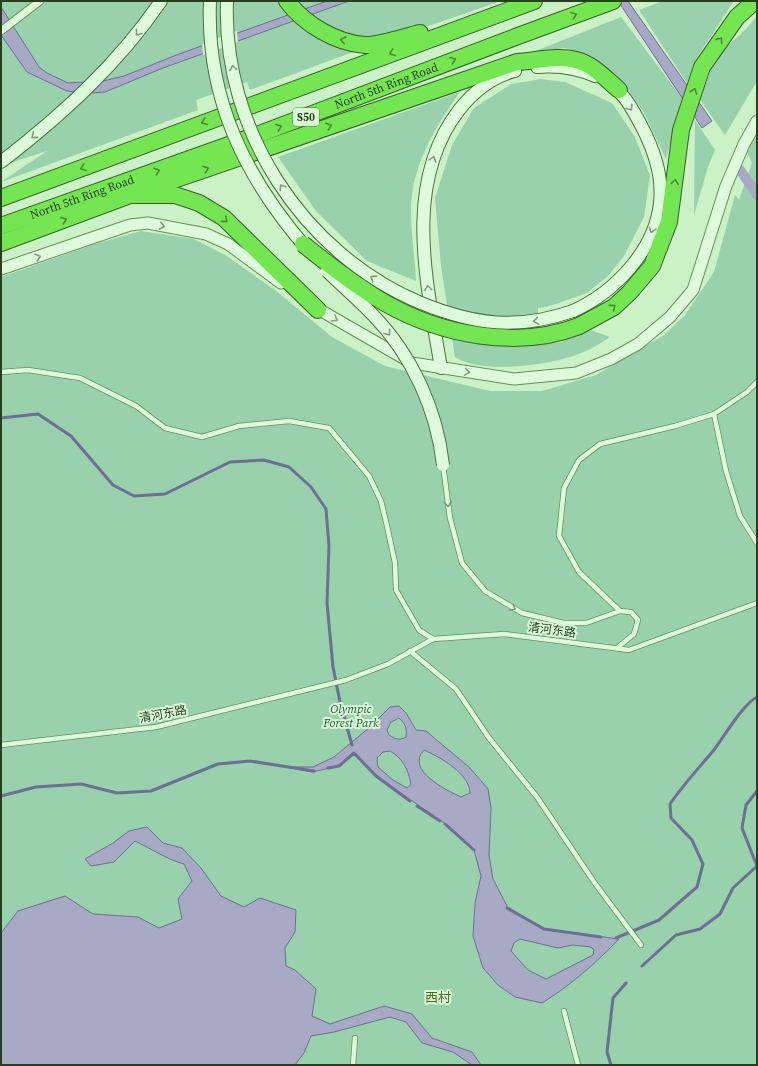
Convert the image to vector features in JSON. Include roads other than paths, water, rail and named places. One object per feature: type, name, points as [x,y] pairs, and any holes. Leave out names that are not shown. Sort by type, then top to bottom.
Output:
[{"type":"highway","name":"S50","points":[[1,198],[534,1]]},
{"type":"highway","points":[[303,244],[336,270],[386,304],[411,316],[448,329],[489,336],[523,338],[553,334],[579,326],[614,307],[630,292],[652,266],[669,222],[681,130],[700,73],[712,51],[737,17],[755,1]]},
{"type":"highway","points":[[288,2],[314,25],[334,38],[366,46],[490,17]]},
{"type":"highway","name":"North 5th Ring Road","points":[[1,226],[254,136],[611,2]]},
{"type":"highway","points":[[1,243],[130,195],[517,62],[566,58],[576,60],[586,64],[599,73],[619,90]]},
{"type":"highway","points":[[130,195],[175,195],[199,203],[224,218],[318,310]]},
{"type":"main road","points":[[1,162],[63,111],[104,72],[129,45],[161,1]]},
{"type":"main road","points":[[210,1],[209,33],[215,79],[234,138],[253,177],[264,195],[290,230],[332,276],[374,315],[400,349],[419,382],[431,408],[439,436],[443,465]]},
{"type":"main road","points":[[227,1],[228,25],[233,66],[239,94],[259,147],[274,176],[293,204],[335,249],[361,270],[389,288],[448,313],[482,321],[509,324],[538,322],[574,311],[604,294],[627,270],[652,235],[660,204],[660,180],[654,155],[634,114],[619,90],[583,70],[551,66],[524,69],[500,77],[486,84],[464,104],[440,140],[427,177],[423,210],[427,283],[441,368]]},
{"type":"street","points":[[1,31],[38,3]]},
{"type":"street","points":[[1,269],[130,225],[148,223],[206,234],[228,244],[318,310],[412,363],[514,379],[576,372],[611,360],[638,344],[670,317],[693,290],[726,186],[744,144],[757,121]]},
{"type":"lane","points":[[1,372],[28,370],[80,378],[136,406],[165,428],[202,437],[239,426],[289,421],[329,428],[370,476],[381,500],[387,526],[395,563],[396,590],[419,630],[433,639]]},
{"type":"lane","points":[[620,611],[579,572],[559,536],[564,488],[579,460],[600,444],[675,426],[714,414],[748,392],[757,382]]},
{"type":"lane","points":[[714,414],[726,471],[740,516],[757,543]]},
{"type":"lane","points":[[443,465],[450,518],[462,563],[485,591],[522,613],[564,623],[586,623],[620,611],[631,612],[638,620],[634,634],[617,648]]},
{"type":"lane","name":"清河东路","points":[[1,745],[156,727],[346,680],[388,664],[433,639],[504,634],[629,650],[757,603]]},
{"type":"lane","points":[[410,651],[456,689],[489,738],[537,797],[594,882],[641,945]]},
{"type":"lane","points":[[564,1011],[578,1065]]},
{"type":"lane","points":[[353,1065],[355,1038]]},
{"type":"water","points":[[327,1],[349,1],[163,68],[105,92],[91,93],[67,91],[27,72],[1,35],[1,7],[39,67],[47,73],[68,83],[103,81],[124,76],[179,54]]},
{"type":"water","points":[[618,1],[628,1],[712,121],[702,128]]},
{"type":"water","points":[[399,706],[406,713],[416,730],[426,731],[470,768],[488,789],[491,808],[489,855],[493,879],[509,910],[544,929],[619,939],[583,973],[542,1003],[515,997],[498,985],[483,968],[473,936],[475,903],[481,876],[474,850],[450,827],[376,776],[354,753],[339,766],[312,772],[286,767],[313,767],[334,757],[370,727],[390,707]],"holes":[[[399,718],[406,727],[406,737],[397,739],[389,735],[387,730],[391,722]],[[424,750],[453,767],[465,779],[469,786],[470,793],[461,797],[446,790],[423,772],[420,765],[420,757]],[[390,751],[402,761],[409,775],[411,785],[407,788],[393,780],[378,767],[377,758],[383,752]],[[520,939],[558,948],[573,945],[591,947],[594,950],[593,955],[546,979],[528,970],[511,951],[514,943]]]},
{"type":"water","points":[[147,827],[163,843],[182,848],[201,868],[221,896],[244,907],[260,898],[296,910],[295,932],[285,948],[286,966],[295,970],[316,989],[312,1016],[330,1024],[384,1006],[412,1014],[432,1038],[472,1052],[481,1065],[472,1065],[453,1052],[422,1043],[406,1022],[390,1017],[334,1032],[311,1036],[304,1053],[295,1065],[1,1065],[1,933],[18,911],[65,896],[93,914],[138,917],[159,928],[182,919],[178,899],[192,881],[184,864],[165,857],[135,841],[114,862],[91,866],[85,859],[113,843],[129,831]]},
{"type":"waterway","points":[[740,170],[757,195]]},
{"type":"waterway","points":[[1,418],[38,414],[71,436],[113,485],[134,496],[165,494],[230,462],[264,460],[289,467],[311,487],[326,509],[329,546],[327,603],[333,667],[340,702],[352,745]]},
{"type":"waterway","points":[[616,938],[659,920],[697,887],[703,864],[692,840],[671,818],[670,804],[713,751],[739,714],[751,701],[757,697]]},
{"type":"waterway","points":[[328,768],[339,766],[354,753],[376,776],[410,801]]},
{"type":"waterway","points":[[1,796],[36,787],[81,784],[117,793],[151,791],[218,764],[250,761],[314,771]]},
{"type":"waterway","points":[[642,966],[676,935],[700,929],[720,914],[733,888],[757,866],[742,828],[746,805],[757,791]]},
{"type":"waterway","points":[[417,806],[440,821]]},
{"type":"waterway","points":[[445,824],[474,850]]},
{"type":"waterway","points":[[507,908],[544,929],[601,937]]},
{"type":"waterway","points":[[611,1065],[607,1052],[613,998],[626,983]]},
{"type":"district","name":"西村","points":[[438,997]]},
{"type":"park label","name":"Olympic Forest Park","points":[[351,716]]}]
